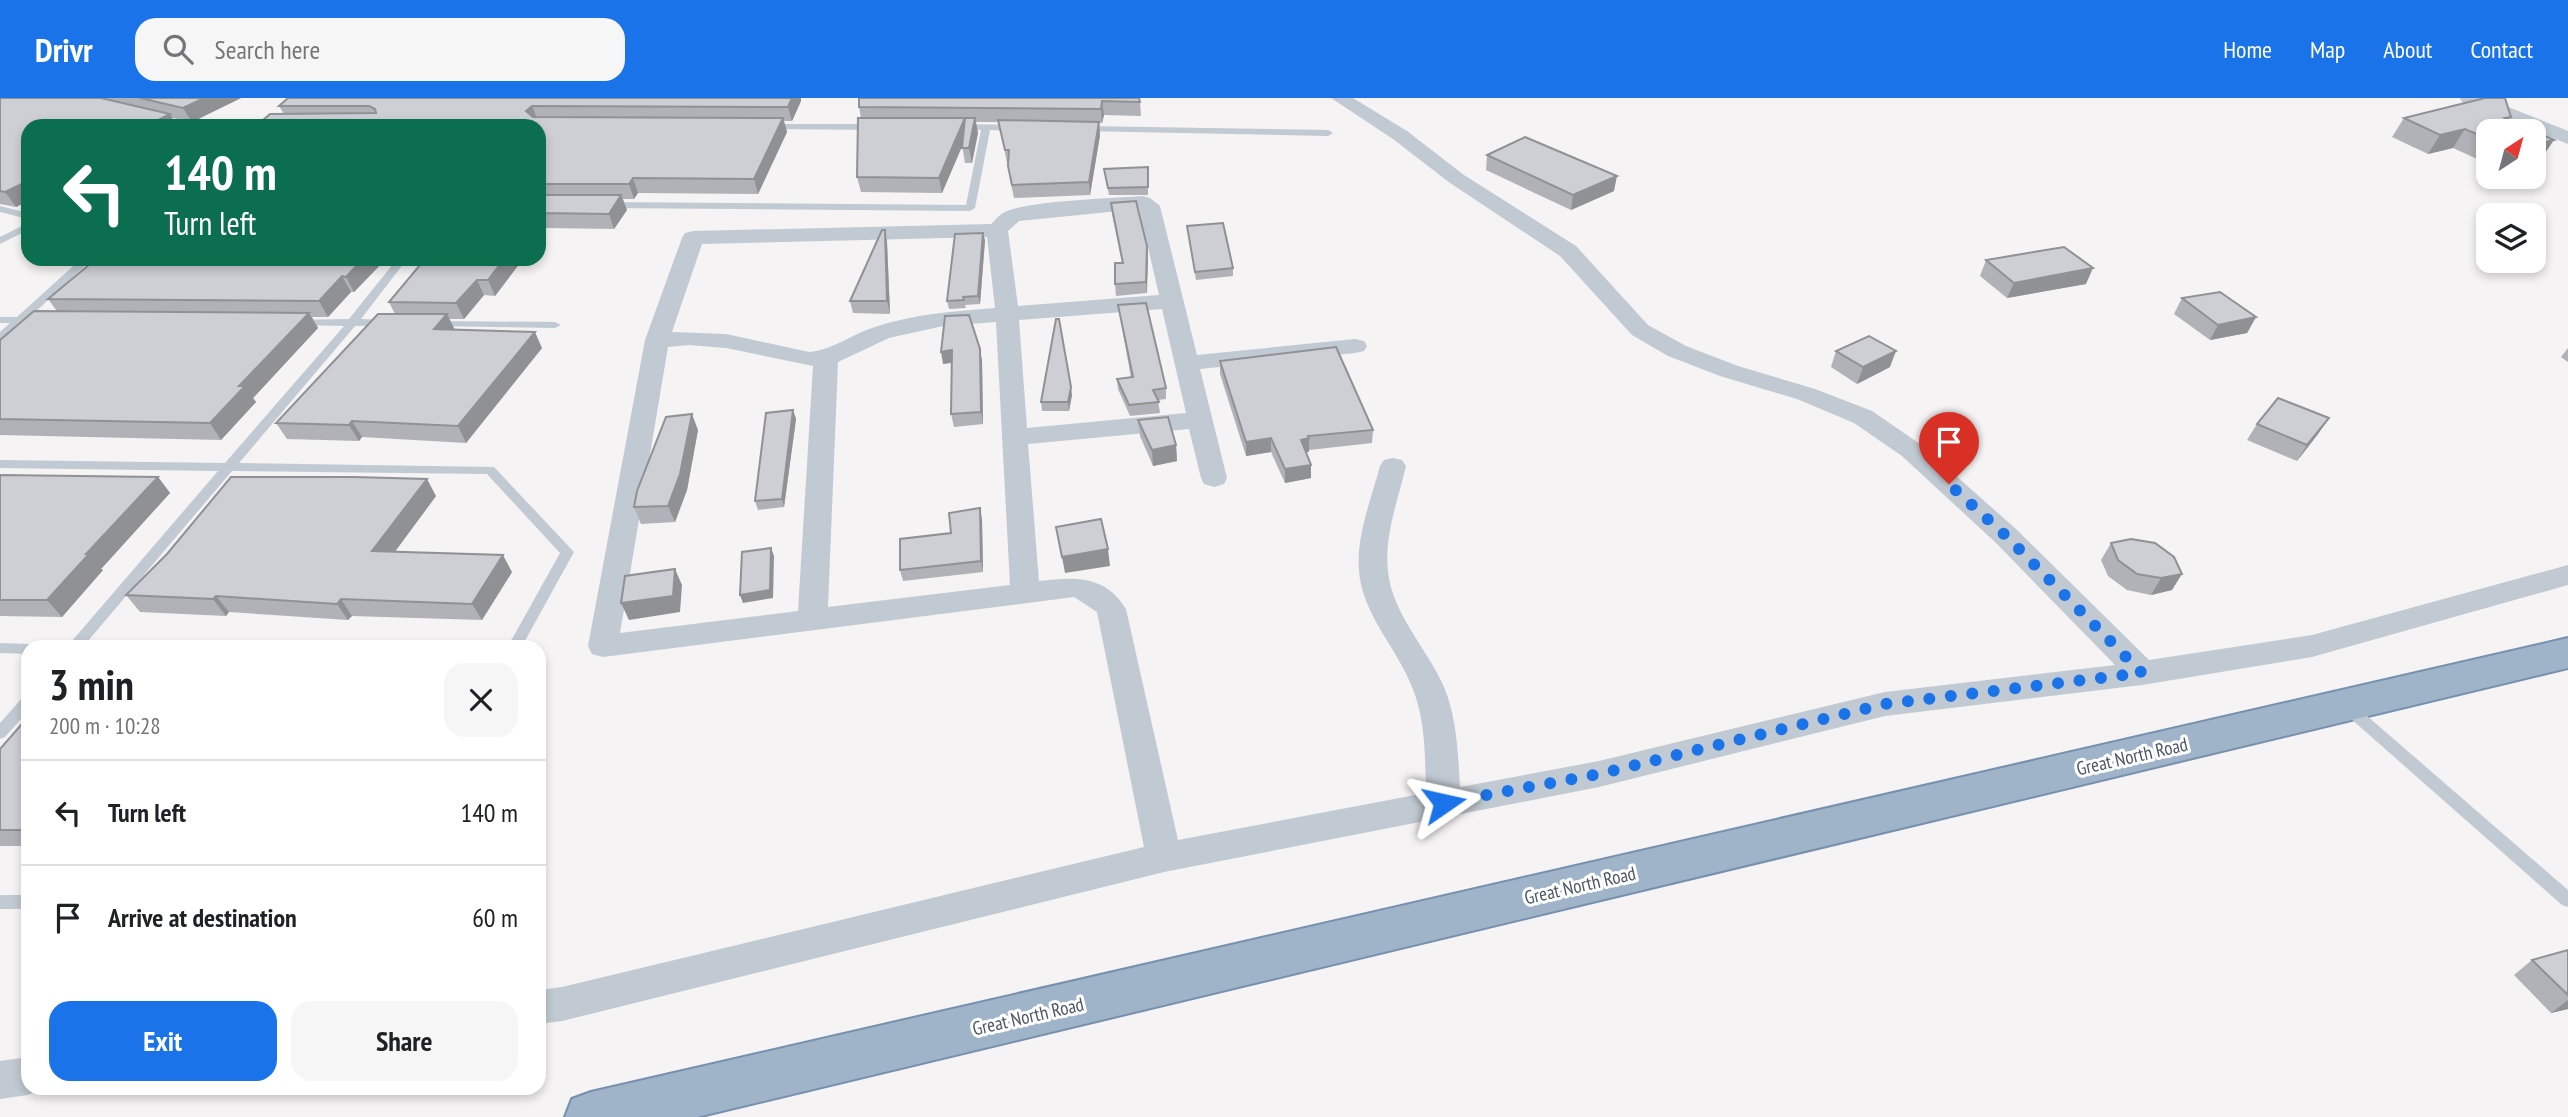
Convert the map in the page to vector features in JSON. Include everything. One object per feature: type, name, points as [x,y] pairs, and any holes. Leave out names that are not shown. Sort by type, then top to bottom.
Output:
[{"type":"highway","name":"Great North Road","points":[[592,1117],[2568,653]]},
{"type":"street","points":[[1340,98],[1400,135],[1457,179],[1568,251],[1640,330],[1677,351],[1729,371],[1807,394],[1863,417],[1911,450],[2006,536],[2142,673]]},
{"type":"street","points":[[2469,98],[2568,138]]},
{"type":"street","points":[[1164,857],[1111,609],[1102,598],[1089,590],[1075,587],[603,646],[657,340],[693,238],[997,230],[1012,216],[1048,210],[1143,202],[1149,206],[1214,478]]},
{"type":"street","points":[[997,230],[1007,314],[1025,593]]},
{"type":"street","points":[[657,340],[726,341],[784,356],[826,358],[882,332],[943,319],[1172,301]]},
{"type":"street","points":[[1186,363],[1355,346]]},
{"type":"street","points":[[813,618],[826,358]]},
{"type":"street","points":[[1013,437],[1199,420]]},
{"type":"street","points":[[1393,466],[1374,549],[1373,573],[1378,592],[1428,687],[1435,712],[1444,803]]},
{"type":"street","points":[[546,1006],[1164,857],[1599,774],[1885,704],[2142,673],[2312,646],[2568,575]]},
{"type":"street","points":[[0,1080],[21,1077]]},
{"type":"lane","points":[[153,118],[158,119]]},
{"type":"lane","points":[[763,127],[888,127]]},
{"type":"lane","points":[[944,127],[1027,128]]},
{"type":"lane","points":[[595,205],[970,208],[986,127]]},
{"type":"lane","points":[[1068,129],[1328,133]]},
{"type":"lane","points":[[0,209],[21,214]]},
{"type":"lane","points":[[0,241],[21,230]]},
{"type":"lane","points":[[0,338],[79,266]]},
{"type":"lane","points":[[81,640],[352,323],[397,266]]},
{"type":"lane","points":[[0,320],[48,320]]},
{"type":"lane","points":[[283,322],[406,324]]},
{"type":"lane","points":[[419,324],[555,325]]},
{"type":"lane","points":[[0,464],[490,470],[567,552],[518,640]]},
{"type":"lane","points":[[0,649],[21,649]]},
{"type":"lane","points":[[2346,706],[2568,900]]},
{"type":"lane","points":[[0,733],[21,709]]},
{"type":"lane","points":[[0,902],[21,902]]},
{"type":"building","points":[[0,98],[101,98],[170,114],[160,119],[21,119],[21,184],[5,192],[0,191]]},
{"type":"building","points":[[140,98],[204,98],[183,108]]},
{"type":"building","points":[[288,98],[792,98],[788,107],[532,106],[526,111],[533,117],[783,118],[754,179],[633,178],[629,184],[546,184],[546,119],[264,119],[270,114],[376,113],[375,109],[369,106],[279,106]]},
{"type":"building","points":[[859,98],[1139,98],[1140,102],[1102,101],[1101,109],[859,107]]},
{"type":"building","points":[[2485,98],[2505,98],[2511,117],[2476,119],[2476,134],[2465,129],[2440,135],[2404,118]]},
{"type":"building","points":[[858,118],[965,118],[939,178],[857,177]]},
{"type":"building","points":[[965,118],[975,118],[969,148],[962,148]]},
{"type":"building","points":[[998,120],[1099,122],[1089,182],[1012,185],[1008,166],[1009,150],[1005,150]]},
{"type":"building","points":[[1525,137],[1617,176],[1573,195],[1487,155]]},
{"type":"building","points":[[1148,167],[1148,187],[1108,188],[1104,169]]},
{"type":"building","points":[[546,195],[621,195],[609,214],[546,213]]},
{"type":"building","points":[[1136,201],[1147,246],[1146,282],[1115,284],[1115,263],[1123,263],[1111,203]]},
{"type":"building","points":[[1223,223],[1233,268],[1195,272],[1187,226]]},
{"type":"building","points":[[882,230],[885,230],[887,301],[850,301]]},
{"type":"building","points":[[983,233],[978,296],[947,301],[955,234]]},
{"type":"building","points":[[2064,247],[2093,268],[2014,283],[1986,260]]},
{"type":"building","points":[[88,266],[356,266],[346,277],[342,276],[319,301],[48,299]]},
{"type":"building","points":[[419,266],[499,266],[488,280],[477,280],[456,303],[389,302]]},
{"type":"building","points":[[2220,292],[2256,317],[2218,325],[2182,298]]},
{"type":"building","points":[[1146,303],[1166,388],[1153,390],[1159,402],[1129,405],[1117,379],[1133,377],[1118,305]]},
{"type":"building","points":[[34,311],[309,313],[239,386],[245,386],[210,423],[0,419],[0,340]]},
{"type":"building","points":[[378,314],[447,314],[434,329],[535,332],[458,426],[352,421],[349,425],[276,423]]},
{"type":"building","points":[[969,315],[980,349],[981,412],[951,414],[952,350],[941,352],[945,316]]},
{"type":"building","points":[[1056,319],[1059,319],[1071,387],[1068,402],[1041,402]]},
{"type":"building","points":[[1869,336],[1896,351],[1863,367],[1836,351]]},
{"type":"building","points":[[1336,347],[1373,430],[1308,436],[1309,438],[1301,440],[1311,465],[1285,469],[1271,438],[1246,442],[1220,361]]},
{"type":"building","points":[[2278,398],[2329,418],[2307,445],[2257,424]]},
{"type":"building","points":[[793,410],[782,499],[755,501],[766,413]]},
{"type":"building","points":[[692,414],[680,474],[668,506],[634,507],[637,491],[666,417]]},
{"type":"building","points":[[1168,417],[1176,445],[1152,450],[1138,420]]},
{"type":"building","points":[[0,475],[158,477],[47,600],[0,600]]},
{"type":"building","points":[[231,477],[427,479],[372,551],[503,555],[472,604],[341,599],[337,604],[216,596],[213,599],[126,595],[167,554]]},
{"type":"building","points":[[980,508],[981,561],[900,570],[900,539],[951,533],[949,513]]},
{"type":"building","points":[[1101,519],[1108,549],[1062,557],[1056,527]]},
{"type":"building","points":[[2131,539],[2155,543],[2174,557],[2182,574],[2161,578],[2137,574],[2118,560],[2111,543]]},
{"type":"building","points":[[771,548],[770,590],[740,595],[742,552]]},
{"type":"building","points":[[675,569],[673,596],[621,603],[625,576]]},
{"type":"building","points":[[21,725],[21,830],[0,830],[0,749]]},
{"type":"building","points":[[2568,950],[2568,995],[2532,960]]},
{"type":"route","points":[[1444,803],[1599,774],[1885,704],[2142,673],[2006,536],[1949,484]]}]
